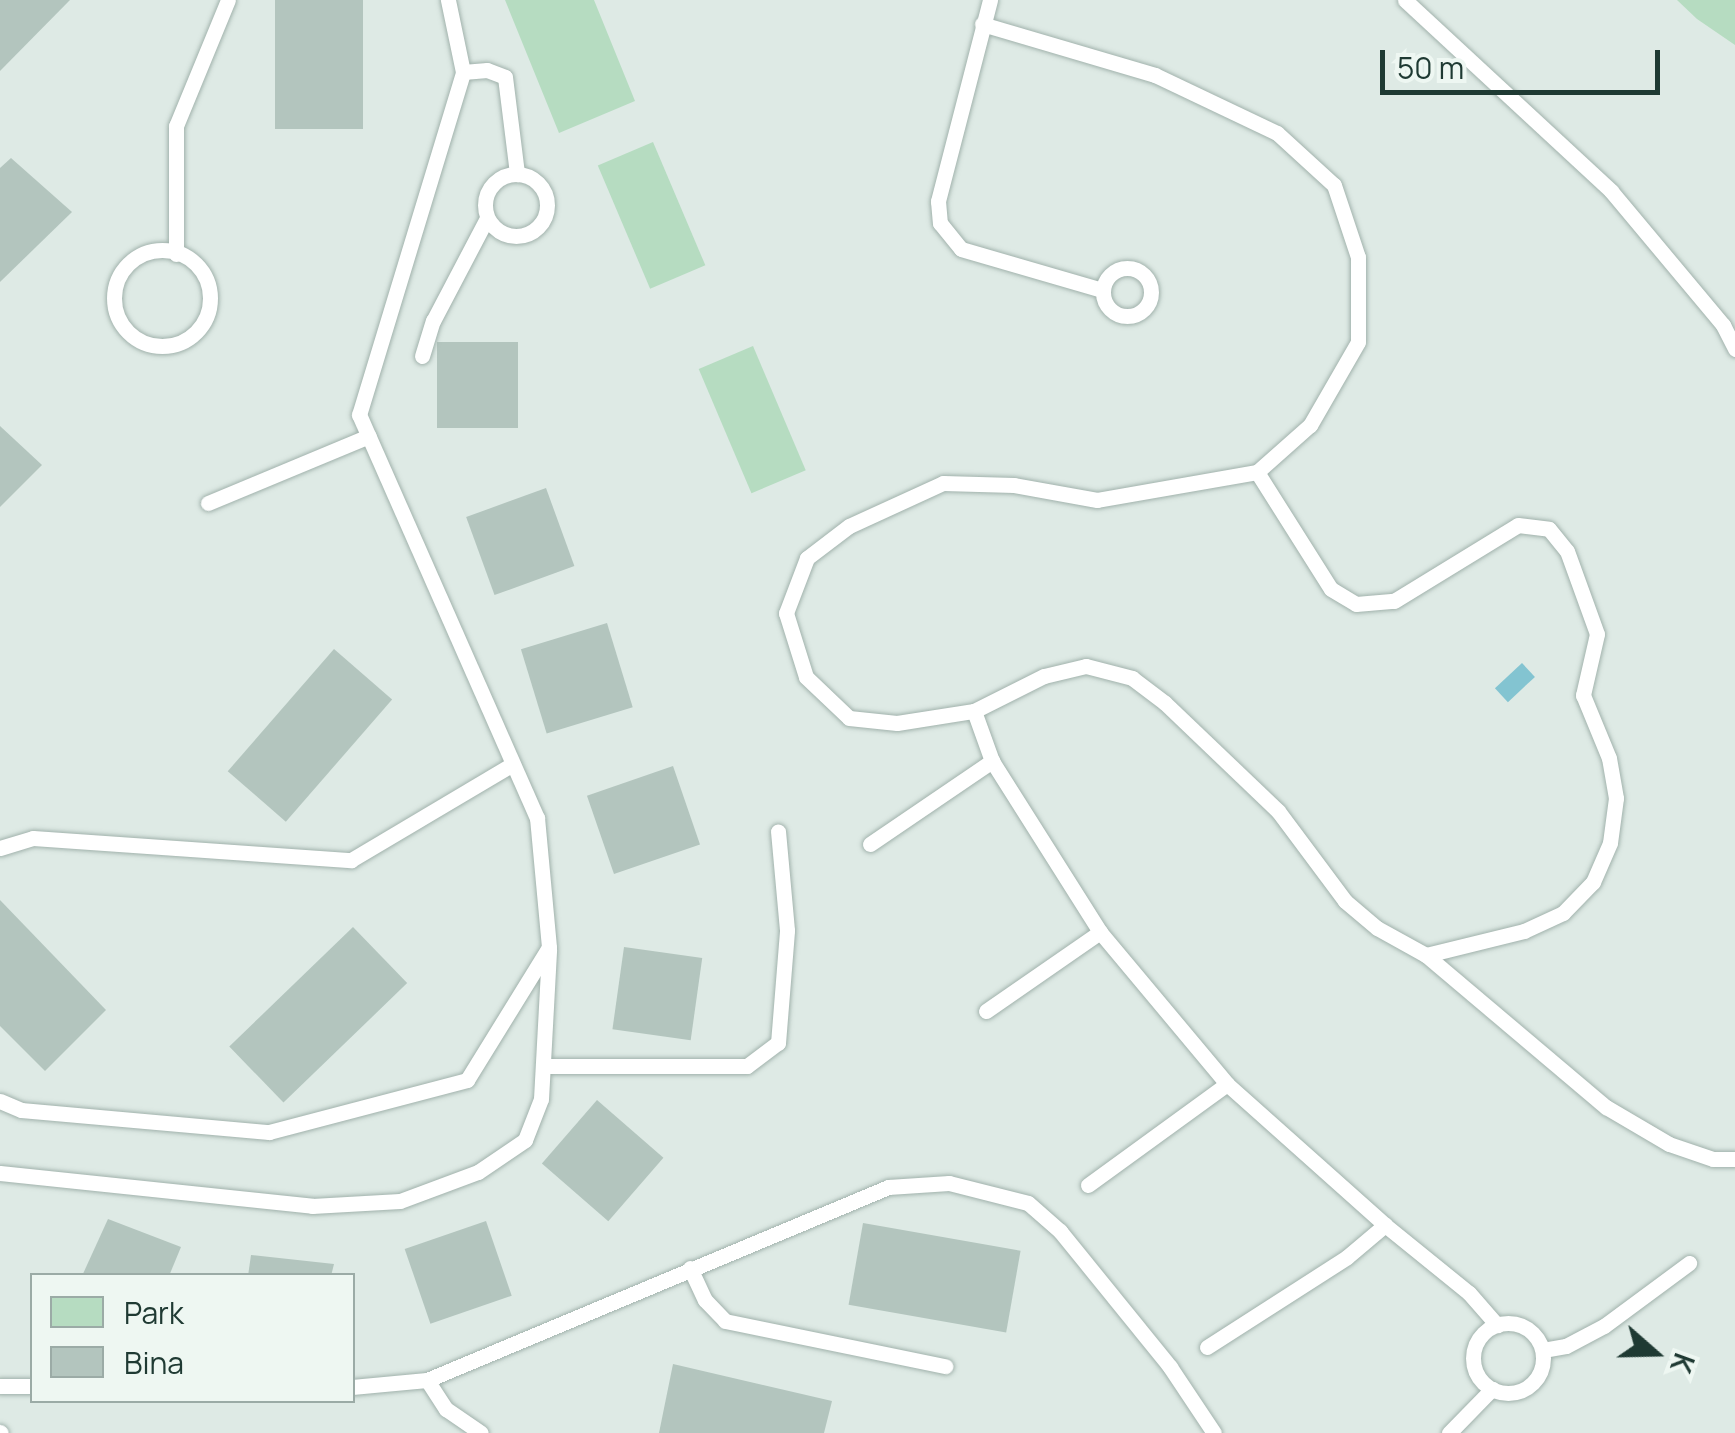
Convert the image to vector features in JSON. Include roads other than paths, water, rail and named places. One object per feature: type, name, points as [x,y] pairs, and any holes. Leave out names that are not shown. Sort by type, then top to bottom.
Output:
[{"type":"lane","points":[[176,254],[176,126],[228,0]]},
{"type":"lane","points":[[0,1172],[312,1206],[400,1200],[478,1172],[525,1140],[540,1098],[550,947],[537,818],[359,415],[463,72],[448,0]]},
{"type":"lane","points":[[990,0],[938,201],[940,223],[962,249],[1102,290]]},
{"type":"lane","points":[[1405,0],[1612,191],[1724,325],[1735,349]]},
{"type":"lane","points":[[982,24],[1155,76],[1278,132],[1334,185],[1358,257],[1358,342],[1310,426],[1257,472],[1097,500],[1014,485],[943,484],[849,526],[807,558],[786,614],[806,677],[850,718],[897,723],[974,711],[1044,676],[1086,666],[1132,678],[1165,703],[1278,811],[1344,901],[1377,928],[1426,955],[1606,1108],[1669,1144],[1713,1159],[1735,1159]]},
{"type":"lane","points":[[463,72],[487,70],[504,78],[516,174]]},
{"type":"lane","points":[[422,356],[433,321],[487,218],[490,188],[497,180],[516,174],[543,188],[547,209],[544,219],[530,233],[510,236],[487,218]]},
{"type":"lane","points":[[161,249],[176,254],[191,259],[202,270],[211,302],[207,317],[186,341],[155,346],[127,332],[118,318],[115,288],[132,260],[146,252],[161,249]]},
{"type":"lane","points":[[208,502],[369,436]]},
{"type":"lane","points":[[1257,472],[1331,589],[1356,604],[1394,601],[1518,525],[1549,529],[1566,551],[1597,634],[1583,695],[1609,758],[1616,798],[1610,843],[1593,882],[1563,913],[1524,931],[1426,955]]},
{"type":"lane","points":[[974,711],[992,761],[1100,932],[1227,1084],[1385,1225],[1469,1293],[1497,1325]]},
{"type":"lane","points":[[870,844],[992,761]]},
{"type":"lane","points":[[0,848],[33,838],[351,860],[513,764]]},
{"type":"lane","points":[[542,1066],[746,1066],[778,1043],[787,930],[778,830]]},
{"type":"lane","points":[[986,1010],[1100,932]]},
{"type":"lane","points":[[0,1100],[21,1110],[270,1132],[468,1080],[550,947]]},
{"type":"lane","points":[[1088,1186],[1227,1084]]},
{"type":"lane","points":[[355,1387],[428,1380],[888,1187],[949,1183],[1028,1203],[1060,1232],[1122,1307],[1214,1433]]},
{"type":"lane","points":[[1207,1347],[1347,1257],[1385,1225]]},
{"type":"lane","points":[[1542,1350],[1566,1346],[1604,1326],[1688,1263]]},
{"type":"lane","points":[[690,1268],[705,1300],[726,1320],[946,1366]]},
{"type":"lane","points":[[1497,1325],[1520,1325],[1530,1330],[1542,1350],[1540,1372],[1525,1390],[1492,1390],[1482,1382],[1473,1361],[1479,1339],[1497,1325]]},
{"type":"lane","points":[[428,1380],[446,1409],[480,1433]]},
{"type":"lane","points":[[0,1386],[30,1386]]},
{"type":"lane","points":[[1449,1433],[1492,1390]]},
{"type":"water","points":[[1522,663],[1535,677],[1508,702],[1495,688]]}]
